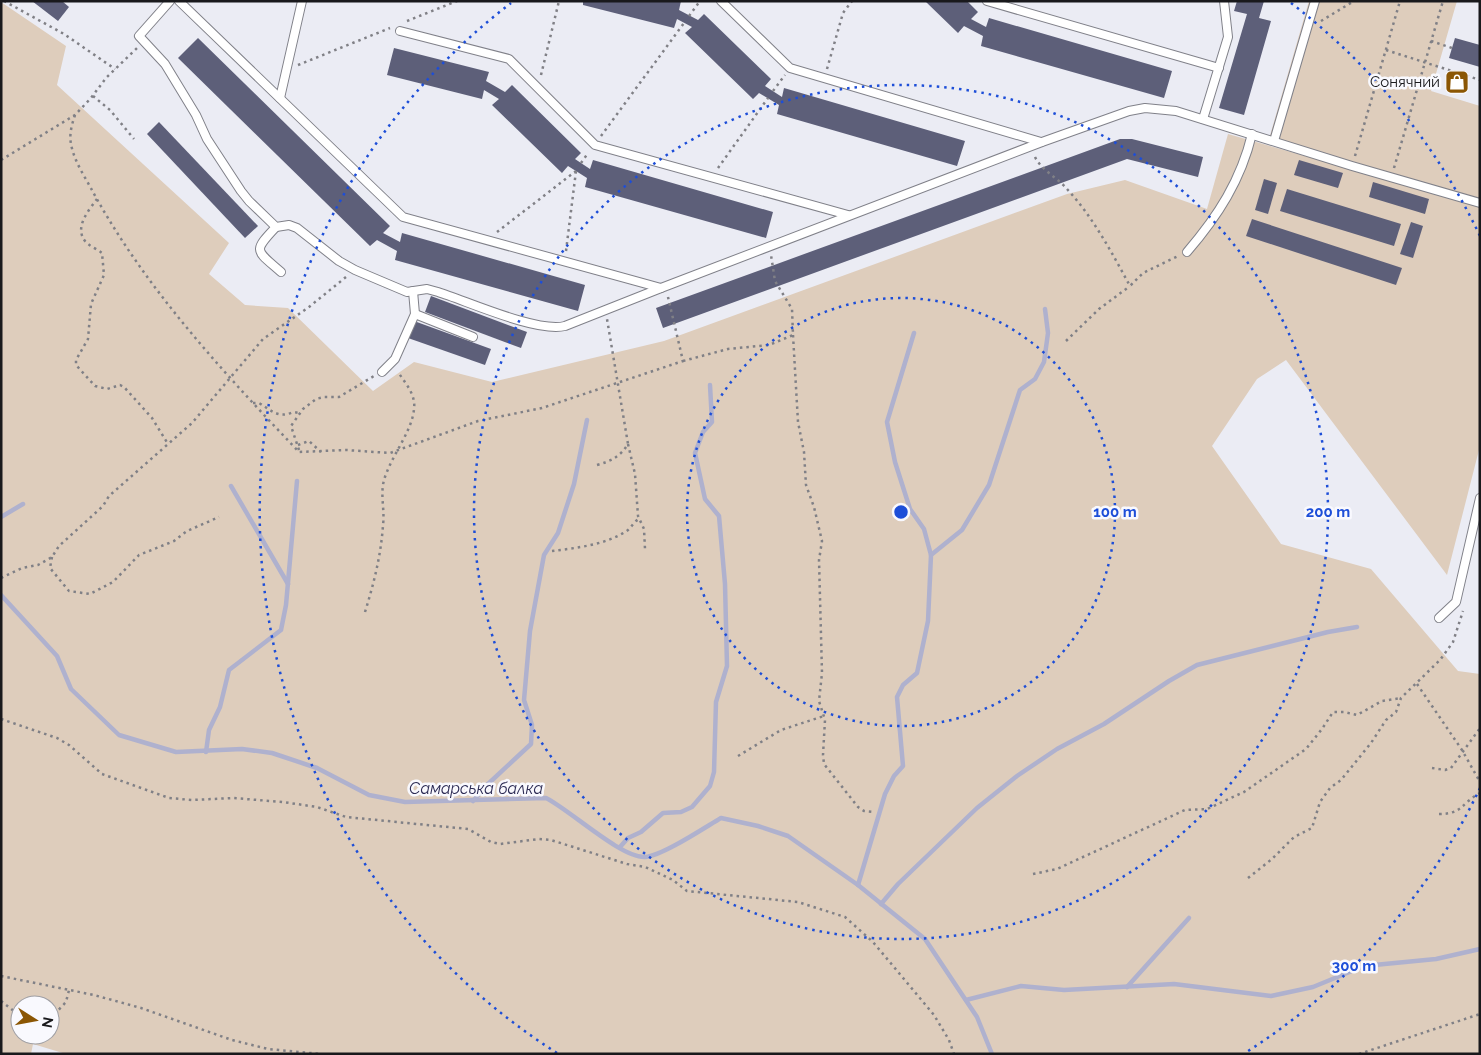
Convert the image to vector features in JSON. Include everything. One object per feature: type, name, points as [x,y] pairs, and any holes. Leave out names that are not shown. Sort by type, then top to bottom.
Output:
[{"type":"lane","points":[[170,1],[138,36],[165,64],[196,115],[207,139],[249,202],[276,226]]},
{"type":"lane","points":[[179,1],[403,217],[564,262],[663,287]]},
{"type":"lane","points":[[280,98],[302,1]]},
{"type":"lane","points":[[721,1],[790,68],[1042,142]]},
{"type":"lane","points":[[987,1],[1219,68]]},
{"type":"lane","points":[[1203,119],[1228,37],[1224,1]]},
{"type":"lane","points":[[1274,141],[1315,1]]},
{"type":"lane","points":[[399,28],[509,58],[595,144],[848,215]]},
{"type":"lane","points":[[281,272],[261,255],[259,249],[260,244],[276,226],[289,225],[296,228],[339,261],[355,270],[407,292],[427,289],[531,323],[550,327],[565,326],[848,215],[1042,142],[1129,111],[1145,108],[1176,111],[1352,166],[1480,203]]},
{"type":"lane","points":[[1187,252],[1208,228],[1228,198],[1246,158],[1252,134]]},
{"type":"lane","points":[[382,372],[392,362],[414,314],[413,291]]},
{"type":"lane","points":[[414,314],[473,337]]},
{"type":"lane","points":[[1439,618],[1456,602],[1480,498]]},
{"type":"path","points":[[4,1],[64,34],[115,70]]},
{"type":"path","points":[[406,22],[456,1]]},
{"type":"path","points":[[538,87],[559,1]]},
{"type":"path","points":[[689,16],[700,1]]},
{"type":"path","points":[[824,78],[843,13],[852,1]]},
{"type":"path","points":[[1308,28],[1354,1]]},
{"type":"path","points":[[1352,166],[1400,1]]},
{"type":"path","points":[[1393,172],[1443,1]]},
{"type":"path","points":[[581,163],[684,23]]},
{"type":"path","points":[[286,70],[399,28]]},
{"type":"path","points":[[1,160],[75,114],[143,42]]},
{"type":"path","points":[[1431,42],[1452,48]]},
{"type":"path","points":[[1386,50],[1480,80]]},
{"type":"path","points":[[773,91],[790,68]]},
{"type":"path","points":[[93,96],[110,110],[134,139]]},
{"type":"path","points":[[711,178],[768,98]]},
{"type":"path","points":[[75,114],[71,128],[72,150],[112,228],[181,320],[229,377],[299,452],[397,451],[478,421],[542,408],[683,361],[728,349],[769,345],[793,335]]},
{"type":"path","points":[[1032,146],[1039,164],[1066,188],[1079,203],[1117,259],[1130,286]]},
{"type":"path","points":[[486,240],[576,171],[564,262]]},
{"type":"path","points":[[97,198],[83,219],[81,232],[86,242],[102,253],[104,275],[91,304],[88,339],[76,360],[76,366],[96,386],[107,389],[120,385],[124,387],[152,418],[168,444]]},
{"type":"path","points":[[769,246],[775,281],[792,309],[798,422],[804,452],[806,485],[814,507],[822,541],[819,560],[822,673],[819,701],[824,716],[826,733],[823,755],[824,764],[858,807],[864,811],[873,812]]},
{"type":"path","points":[[1066,341],[1099,309],[1130,286],[1143,273],[1187,252]]},
{"type":"path","points":[[219,517],[188,531],[174,541],[139,555],[113,582],[90,594],[69,591],[50,568],[52,557],[58,546],[103,506],[109,496],[192,423],[263,339],[309,307],[355,270]]},
{"type":"path","points":[[663,287],[683,361]]},
{"type":"path","points":[[604,311],[635,474],[639,519],[644,529],[645,549]]},
{"type":"path","points":[[365,612],[376,578],[382,534],[383,485],[397,451],[411,425],[414,398],[392,362]]},
{"type":"path","points":[[299,452],[291,426],[299,413],[316,399],[339,397],[382,372]]},
{"type":"path","points":[[253,403],[259,402],[274,414],[285,416],[293,412],[299,413]]},
{"type":"path","points":[[298,445],[309,441],[321,452]]},
{"type":"path","points":[[597,465],[613,461],[624,452],[628,444]]},
{"type":"path","points":[[552,551],[582,547],[607,540],[627,531],[632,523],[639,519]]},
{"type":"path","points":[[1,578],[22,568],[38,565],[52,557]]},
{"type":"path","points":[[1248,878],[1272,859],[1294,837],[1312,828],[1320,802],[1330,788],[1341,780],[1371,743],[1386,720],[1396,712],[1401,698],[1440,660],[1453,642],[1466,603]]},
{"type":"path","points":[[1417,684],[1480,782]]},
{"type":"path","points":[[1033,874],[1057,869],[1185,810],[1207,809],[1244,792],[1306,749],[1333,712],[1357,715],[1382,701],[1401,698]]},
{"type":"path","points":[[738,756],[781,730],[824,716]]},
{"type":"path","points":[[1,719],[57,738],[69,745],[102,774],[169,798],[192,800],[233,798],[309,806],[346,817],[468,829],[491,842],[500,844],[539,839],[551,840],[645,868],[673,880],[687,891],[798,902],[845,917],[873,942],[934,1014],[949,1040],[954,1054]]},
{"type":"path","points":[[1432,768],[1445,770],[1451,768],[1480,728]]},
{"type":"path","points":[[1439,814],[1457,812],[1470,798],[1480,793]]},
{"type":"path","points":[[1,976],[141,1008],[232,1040],[268,1049],[321,1054]]},
{"type":"path","points":[[60,1008],[66,1002],[68,990]]},
{"type":"path","points":[[1360,1054],[1480,1014]]},
{"type":"shaded area","points":[[1309,1],[1457,1],[1431,91],[1480,106],[1480,200],[1269,139]]},
{"type":"shaded area","points":[[1,2],[66,46],[57,85],[229,243],[209,274],[245,305],[288,308],[373,391],[414,362],[492,382],[664,341],[1067,194],[1125,180],[1207,209],[1228,134],[1480,206],[1480,446],[1447,575],[1286,360],[1257,379],[1212,446],[1281,544],[1371,569],[1458,671],[1480,674],[1480,1054],[66,1054],[36,1045],[60,1045],[60,995],[10,995],[10,1045],[33,1045],[31,1054],[1,1054]]},
{"type":"building","points":[[32,1],[62,1],[69,7],[58,21]]},
{"type":"building","points":[[583,1],[681,1],[679,10],[698,20],[704,14],[771,79],[765,86],[782,97],[784,88],[965,141],[957,166],[777,114],[779,105],[759,93],[753,99],[685,33],[692,27],[677,19],[674,28],[583,5]]},
{"type":"building","points":[[925,1],[967,1],[978,12],[971,19],[986,27],[989,18],[1172,71],[1164,98],[981,46],[983,36],[964,26],[958,33]]},
{"type":"building","points":[[1237,1],[1264,1],[1259,18],[1271,21],[1244,115],[1219,108],[1247,14],[1234,11]]},
{"type":"building","points":[[198,38],[390,226],[383,233],[400,242],[402,233],[585,285],[578,311],[395,260],[397,251],[377,240],[370,246],[178,58]]},
{"type":"building","points":[[1455,38],[1480,45],[1480,67],[1449,58]]},
{"type":"building","points":[[394,48],[489,72],[486,81],[505,92],[512,85],[581,153],[575,159],[590,169],[593,160],[773,212],[766,238],[585,187],[587,178],[568,166],[562,173],[492,105],[499,99],[484,90],[482,99],[387,75]]},
{"type":"building","points":[[159,122],[258,226],[245,238],[147,134]]},
{"type":"building","points":[[1120,139],[1132,139],[1203,157],[1198,177],[1127,159],[663,328],[656,308]]},
{"type":"building","points":[[1299,160],[1343,173],[1338,188],[1294,175]]},
{"type":"building","points":[[1264,179],[1277,183],[1268,214],[1255,210]]},
{"type":"building","points":[[1373,182],[1429,199],[1425,214],[1369,197]]},
{"type":"building","points":[[1287,189],[1401,224],[1394,246],[1280,211]]},
{"type":"building","points":[[1252,219],[1402,268],[1396,285],[1246,236]]},
{"type":"building","points":[[1411,222],[1423,226],[1413,258],[1400,254]]},
{"type":"building","points":[[431,296],[527,332],[521,348],[425,312]]},
{"type":"building","points":[[414,321],[491,349],[485,365],[408,338]]},
{"type":"waterway","points":[[858,885],[885,794],[894,776],[903,766],[897,697],[903,685],[917,673],[928,621],[931,555],[962,530],[989,485],[1020,390],[1035,379],[1044,362],[1048,333],[1045,309]]},
{"type":"waterway","points":[[914,333],[887,422],[895,462],[910,509],[924,529],[931,555]]},
{"type":"waterway","points":[[620,847],[628,838],[641,832],[663,813],[681,812],[692,807],[710,786],[714,772],[716,702],[727,666],[725,584],[719,516],[705,499],[695,453],[703,432],[712,422],[710,385]]},
{"type":"waterway","points":[[473,801],[488,784],[531,744],[532,725],[524,700],[530,631],[544,555],[558,533],[574,484],[587,420]]},
{"type":"waterway","points":[[206,752],[209,730],[220,707],[229,670],[281,630],[286,605],[297,481]]},
{"type":"waterway","points":[[231,486],[288,584]]},
{"type":"waterway","points":[[1,517],[23,504]]},
{"type":"waterway","name":"Самарська балка","points":[[1,595],[57,656],[71,689],[119,735],[176,752],[242,749],[272,753],[317,768],[369,795],[405,802],[546,798],[609,842],[623,850],[645,857],[672,847],[721,818],[758,826],[788,836],[858,885],[925,939],[977,1017],[992,1054]]},
{"type":"waterway","points":[[881,904],[898,884],[977,808],[1017,776],[1057,749],[1104,724],[1169,681],[1197,665],[1328,632],[1357,627]]},
{"type":"waterway","points":[[1127,987],[1189,918]]},
{"type":"waterway","points":[[966,1000],[1021,986],[1064,990],[1174,984],[1271,996],[1313,987],[1364,966],[1436,959],[1480,949]]},
{"type":"place","name":"Сонячний","points":[[1457,82]]}]
